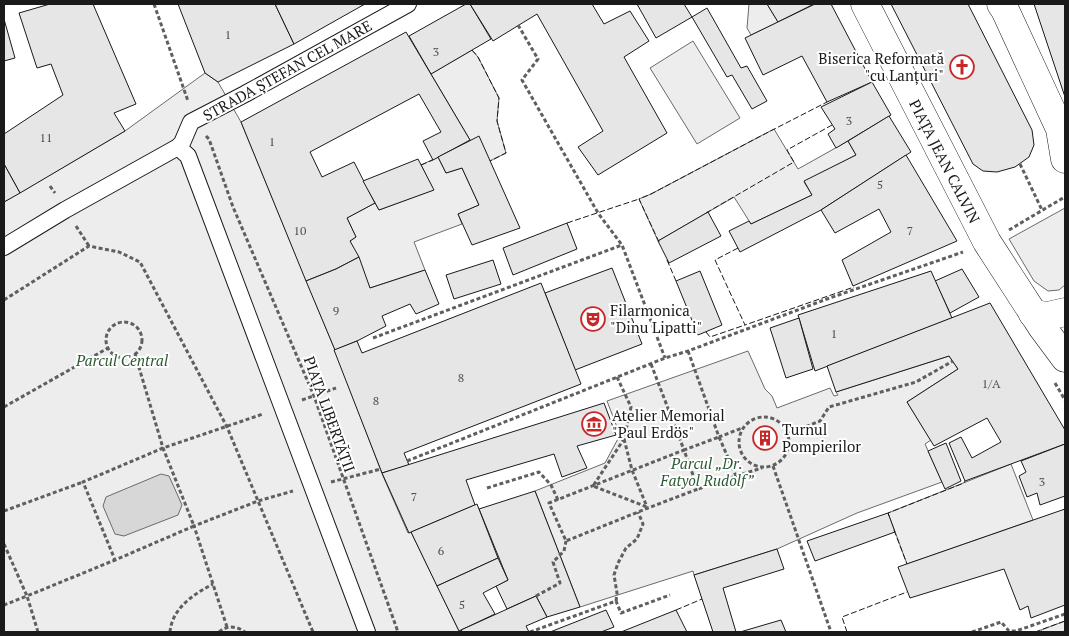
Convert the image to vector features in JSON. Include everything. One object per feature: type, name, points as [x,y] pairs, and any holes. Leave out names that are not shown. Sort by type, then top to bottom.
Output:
[{"type":"street","name":"STRADA ȘTEFAN CEL MARE","points":[[191,122],[408,4]]},
{"type":"street","name":"PIAȚA JEAN CALVIN","points":[[865,4],[987,242],[1065,358]]},
{"type":"street","points":[[1001,4],[1060,129],[1065,159]]},
{"type":"street","points":[[4,247],[65,210],[178,147],[182,143],[191,122]]},
{"type":"street","points":[[178,147],[188,156],[367,632]]},
{"type":"street","points":[[1038,320],[1065,312]]},
{"type":"path","points":[[154,4],[189,104]]},
{"type":"path","points":[[518,26],[538,59],[522,80],[598,213],[622,245],[666,358]]},
{"type":"path","name":"PIAȚA LIBERTĂȚII","points":[[191,122],[209,139],[232,207],[314,396],[398,632]]},
{"type":"path","points":[[1020,164],[1042,210]]},
{"type":"path","points":[[1002,234],[1063,198]]},
{"type":"path","points":[[373,338],[622,245]]},
{"type":"path","points":[[4,300],[89,246],[119,252],[140,262],[227,427],[313,632]]},
{"type":"path","points":[[407,461],[666,358],[966,251]]},
{"type":"path","points":[[119,322],[126,322],[137,327],[140,332],[141,344],[135,354],[125,358],[114,355],[108,348],[106,340],[109,329],[119,322]]},
{"type":"path","points":[[4,407],[108,348]]},
{"type":"path","points":[[688,351],[719,437],[736,476]]},
{"type":"path","points":[[135,354],[163,448],[194,526],[227,627]]},
{"type":"path","points":[[788,434],[820,421],[829,407],[916,382],[953,361]]},
{"type":"path","points":[[651,364],[698,489]]},
{"type":"path","points":[[593,486],[624,439],[631,407],[617,377]]},
{"type":"path","points":[[536,596],[560,583],[553,562],[564,551],[566,542],[550,503],[742,428],[750,420],[763,416],[776,419],[786,428],[789,441],[787,453],[773,466],[698,489],[566,542]]},
{"type":"path","points":[[4,511],[83,482],[163,448],[227,427]]},
{"type":"path","points":[[742,428],[738,443],[743,455],[752,464],[763,468]]},
{"type":"path","points":[[624,439],[632,470],[648,508]]},
{"type":"path","points":[[773,466],[831,632]]},
{"type":"path","points":[[342,479],[380,469]]},
{"type":"path","points":[[487,488],[539,472],[551,485],[558,500]]},
{"type":"path","points":[[83,482],[115,560]]},
{"type":"path","points":[[593,486],[648,508]]},
{"type":"path","points":[[4,605],[258,501]]},
{"type":"path","points":[[638,512],[643,524],[640,532],[637,539],[626,548],[614,575],[617,593],[616,601],[622,613],[670,595]]},
{"type":"path","points":[[4,544],[27,596],[38,632]]},
{"type":"path","points":[[170,632],[180,608],[194,594],[213,584]]},
{"type":"path","points":[[530,632],[616,601]]},
{"type":"path","points":[[972,632],[1002,622],[1009,631],[1016,631],[1065,614]]},
{"type":"path","points":[[219,632],[227,627],[240,628],[245,632]]},
{"type":"shaded area","points":[[749,4],[767,4],[778,22],[751,35],[747,28]]},
{"type":"shaded area","points":[[693,41],[740,118],[697,144],[650,68]]},
{"type":"shaded area","points":[[472,50],[478,57],[499,98],[497,121],[506,153],[490,161],[470,140],[431,74]]},
{"type":"shaded area","name":"Parcul Central","points":[[205,73],[218,82],[241,122],[335,350],[383,476],[408,533],[411,532],[459,631],[463,632],[4,632],[4,202],[125,131]]},
{"type":"shaded area","points":[[774,129],[798,169],[848,141],[856,155],[804,182],[812,195],[751,224],[734,197],[658,241],[639,199]]},
{"type":"shaded area","points":[[438,157],[446,173],[462,168],[479,205],[458,214],[462,224],[414,242],[425,270],[370,288],[350,241],[356,237],[347,218],[375,203],[379,210],[433,190],[421,165]]},
{"type":"shaded area","points":[[1065,208],[1065,285],[1059,290],[1048,291],[1034,281],[1009,239]]},
{"type":"shaded area","name":"Parcul „Dr. Fatyol Rudolf”","points":[[748,351],[765,389],[772,396],[777,408],[830,388],[834,396],[838,395],[836,392],[949,356],[958,369],[907,402],[931,440],[925,444],[942,482],[857,513],[777,549],[694,575],[693,571],[580,607],[535,491],[605,463],[620,435],[607,401]]},
{"type":"shaded area","points":[[1011,464],[1033,520],[907,564],[888,513]]},
{"type":"shaded area","points":[[161,474],[169,476],[182,505],[178,515],[124,536],[115,534],[103,506],[106,497]]},
{"type":"shaded area","points":[[1065,621],[1065,632],[1042,632],[1041,630]]},
{"type":"building","points":[[50,4],[93,4],[136,104],[114,113],[125,131],[20,193],[4,164],[4,134],[63,95],[51,64],[37,68],[19,13]]},
{"type":"building","points":[[178,4],[275,4],[294,44],[218,82],[205,73]]},
{"type":"building","points":[[275,4],[365,4],[294,44]]},
{"type":"building","points":[[466,4],[470,4],[491,39],[431,74],[409,36]]},
{"type":"building","points":[[470,4],[592,4],[604,24],[630,11],[649,41],[624,57],[667,133],[598,175],[578,147],[603,131],[537,14],[493,41]]},
{"type":"building","points":[[637,4],[684,4],[692,17],[656,38]]},
{"type":"building","points":[[767,4],[811,4],[812,5],[778,22]]},
{"type":"building","points":[[815,4],[831,4],[872,82],[827,102],[802,56],[763,75],[745,38]]},
{"type":"building","name":"Biserica Reformată \"cu Lanțuri\"","points":[[891,4],[968,4],[1032,130],[1034,145],[1029,157],[1015,167],[997,172],[983,171],[973,164]]},
{"type":"building","points":[[1034,4],[1065,4],[1065,97]]},
{"type":"building","points":[[707,8],[741,68],[747,66],[767,101],[752,109],[732,75],[727,77],[692,17]]},
{"type":"building","points":[[4,19],[15,58],[4,61]]},
{"type":"building","points":[[406,32],[470,140],[433,160],[423,141],[441,132],[419,94],[310,152],[322,177],[354,162],[375,203],[347,218],[356,237],[350,241],[359,257],[306,281],[241,122]]},
{"type":"building","points":[[872,82],[891,115],[836,148],[828,134],[835,129],[821,107]]},
{"type":"building","points":[[889,116],[911,152],[821,210],[740,252],[729,231],[749,221],[751,224],[812,195],[804,181],[856,155],[848,141]]},
{"type":"building","points":[[479,136],[520,228],[472,245],[458,214],[479,205],[462,168],[446,173],[438,157]]},
{"type":"building","points":[[906,155],[957,241],[853,286],[842,260],[891,232],[879,209],[835,233],[821,210]]},
{"type":"building","points":[[418,159],[434,190],[379,210],[363,181]]},
{"type":"building","points":[[4,164],[20,193],[4,202]]},
{"type":"building","points":[[708,212],[721,236],[669,263],[658,241]]},
{"type":"building","points":[[567,223],[577,249],[513,275],[503,248]]},
{"type":"building","points":[[359,257],[370,288],[425,270],[439,304],[416,314],[410,304],[382,316],[386,326],[335,350],[306,281]]},
{"type":"building","points":[[493,260],[501,284],[454,299],[446,275]]},
{"type":"building","name":"Filarmonica \"Dinu Lipatti\"","points":[[612,268],[642,344],[575,370],[545,293]]},
{"type":"building","points":[[962,269],[979,297],[950,313],[935,281]]},
{"type":"building","points":[[700,271],[722,325],[698,335],[676,281]]},
{"type":"building","points":[[931,271],[952,318],[815,371],[798,315]]},
{"type":"building","points":[[541,283],[581,384],[404,453],[409,465],[382,473],[334,350],[357,341],[362,353]]},
{"type":"building","points":[[990,303],[1065,430],[1065,444],[965,481],[949,443],[961,437],[972,458],[1001,442],[987,418],[934,446],[907,402],[958,369],[949,356],[836,392],[827,366]]},
{"type":"building","points":[[799,318],[813,369],[786,378],[770,328]]},
{"type":"building","points":[[604,403],[616,435],[577,446],[587,468],[562,477],[554,454],[466,480],[475,505],[409,533],[382,473]]},
{"type":"building","name":"Turnul Pompierilor","points":[[765,431],[771,433],[773,439],[771,445],[765,447],[759,445],[757,439],[759,433]]},
{"type":"building","points":[[946,443],[961,481],[945,489],[928,451]]},
{"type":"building","points":[[1065,444],[1065,496],[1040,505],[1037,493],[1027,497],[1019,476],[1026,472],[1021,461]]},
{"type":"building","points":[[535,491],[580,607],[547,617],[536,596],[507,609],[496,586],[508,580],[479,509]]},
{"type":"building","points":[[477,504],[498,558],[437,586],[411,532]]},
{"type":"building","points":[[1065,509],[1065,605],[1031,618],[1028,606],[1020,610],[1004,569],[910,598],[898,567]]},
{"type":"building","points":[[888,513],[895,532],[815,561],[807,541]]},
{"type":"building","points":[[777,549],[784,569],[723,588],[736,632],[713,632],[694,575]]},
{"type":"building","points":[[498,558],[508,580],[483,593],[495,614],[459,631],[437,586]]},
{"type":"building","points":[[536,596],[547,617],[526,626],[529,632],[463,632],[461,630]]},
{"type":"building","points":[[606,610],[614,627],[601,632],[550,632]]},
{"type":"building","points":[[676,610],[687,632],[621,632]]},
{"type":"building","points":[[781,620],[786,632],[740,632]]},
{"type":"fence","points":[[472,50],[478,57],[499,98],[497,121],[506,153],[490,161]]},
{"type":"fence","points":[[659,242],[639,199],[827,102]]},
{"type":"fence","points":[[706,213],[794,162],[787,150],[832,125]]},
{"type":"fence","points":[[421,165],[433,160]]},
{"type":"fence","points":[[567,223],[639,199]]},
{"type":"fence","points":[[738,248],[715,260],[745,325],[854,287]]},
{"type":"fence","points":[[667,260],[676,281]]},
{"type":"fence","points":[[706,332],[710,337],[745,325]]},
{"type":"fence","points":[[889,516],[888,513],[965,481]]},
{"type":"fence","points":[[894,530],[907,564]]},
{"type":"fence","points":[[847,632],[842,617],[907,592]]},
{"type":"fence","points":[[676,610],[702,599]]},
{"type":"fence","points":[[1035,632],[1065,621]]},
{"type":"place","name":"Biserica Reformată \"cu Lanțuri\"","points":[[962,67]]},
{"type":"place","name":"Filarmonica \"Dinu Lipatti\"","points":[[593,319]]},
{"type":"place","name":"Atelier Memorial \"Paul Erdös\"","points":[[594,424]]},
{"type":"place","name":"Turnul Pompierilor","points":[[765,438]]}]
